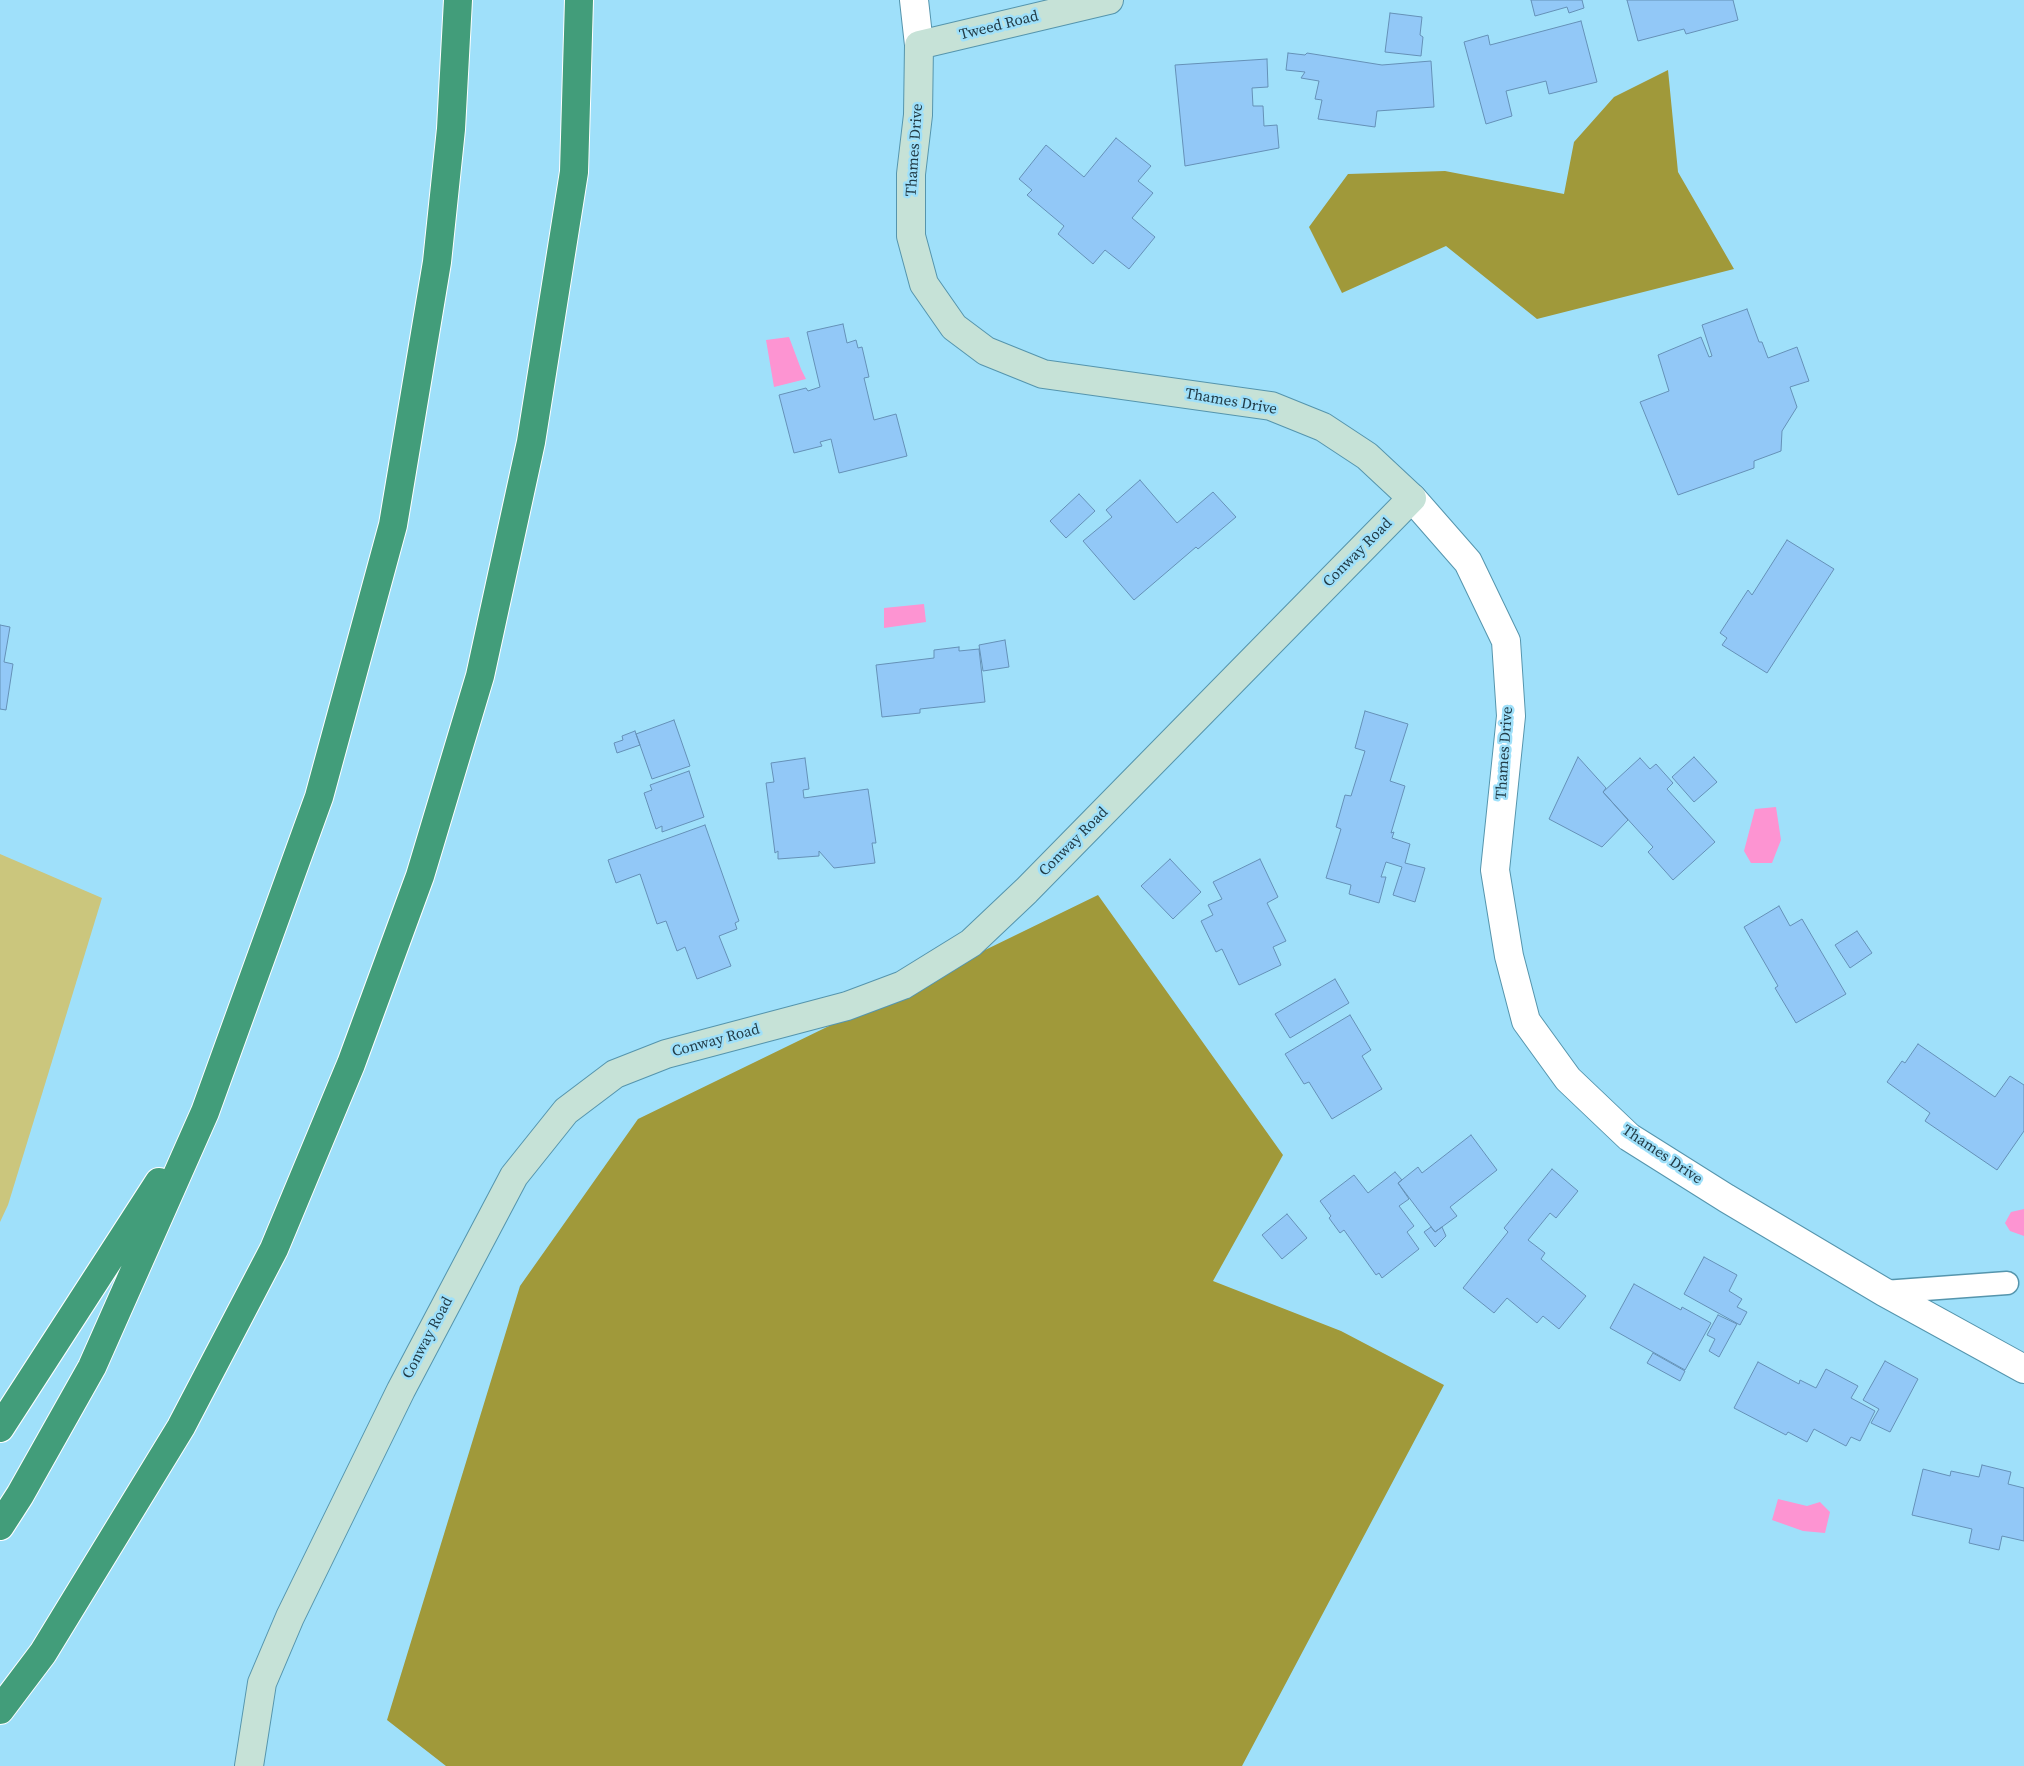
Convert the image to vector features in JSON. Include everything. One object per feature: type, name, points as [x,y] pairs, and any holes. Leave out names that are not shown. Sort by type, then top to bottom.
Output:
[{"type":"highway","points":[[0,1526],[92,1367],[205,1112],[318,797],[394,525],[437,262],[451,129],[458,0]]},
{"type":"highway","points":[[0,1710],[43,1653],[181,1427],[274,1250],[351,1064],[420,876],[480,676],[531,442],[574,172],[580,0]]},
{"type":"highway","points":[[0,1428],[205,1112]]},
{"type":"street","name":"Thames Drive","points":[[914,0],[919,46],[918,115],[911,174],[911,236],[924,284],[954,327],[986,351],[1043,374],[1271,406],[1324,427],[1367,456],[1412,498],[1468,562],[1506,641],[1511,716],[1495,870],[1510,956],[1526,1021],[1568,1079],[1629,1137],[1884,1292],[2024,1369]]},
{"type":"street","name":"Tweed Road","points":[[919,46],[1108,0]]},
{"type":"street","name":"Conway Road","points":[[249,1766],[262,1683],[290,1617],[400,1390],[514,1176],[566,1111],[615,1074],[666,1054],[847,1006],[903,985],[971,943],[1026,891],[1412,498]]},
{"type":"lane","points":[[1884,1292],[2007,1283]]},
{"type":"shaded area","points":[[1668,70],[1678,172],[1734,269],[1537,319],[1446,246],[1342,293],[1309,227],[1348,174],[1445,171],[1564,194],[1574,142],[1614,97]]},
{"type":"shaded area","points":[[789,337],[806,379],[774,387],[766,340]]},
{"type":"shaded area","points":[[924,604],[926,622],[884,628],[884,608]]},
{"type":"shaded area","points":[[1776,807],[1781,840],[1772,863],[1751,863],[1744,851],[1755,809]]},
{"type":"shaded area","points":[[0,854],[102,898],[8,1205],[0,1222]]},
{"type":"shaded area","points":[[1098,895],[1283,1155],[1213,1281],[1341,1331],[1444,1385],[1242,1766],[446,1766],[387,1720],[520,1286],[638,1119]]},
{"type":"shaded area","points":[[2024,1209],[2024,1236],[2010,1231],[2005,1223],[2011,1212]]},
{"type":"shaded area","points":[[1778,1499],[1807,1506],[1820,1502],[1830,1512],[1825,1533],[1803,1531],[1772,1520]]},
{"type":"building","points":[[1531,0],[1582,0],[1584,8],[1569,13],[1567,7],[1535,16]]},
{"type":"building","points":[[1627,0],[1733,0],[1738,20],[1686,34],[1684,29],[1638,41]]},
{"type":"building","points":[[1390,13],[1422,17],[1420,35],[1423,37],[1421,56],[1385,52]]},
{"type":"building","points":[[1581,21],[1597,82],[1549,94],[1546,81],[1506,91],[1512,116],[1486,124],[1464,42],[1488,35],[1490,45]]},
{"type":"building","points":[[1288,53],[1305,55],[1307,53],[1382,65],[1431,61],[1434,107],[1377,111],[1375,127],[1318,119],[1322,100],[1315,99],[1319,81],[1301,78],[1305,72],[1286,70]]},
{"type":"building","points":[[1267,59],[1268,87],[1252,88],[1253,106],[1263,106],[1264,126],[1277,125],[1279,148],[1185,166],[1175,65]]},
{"type":"building","points":[[1116,138],[1151,166],[1138,181],[1153,193],[1132,218],[1155,237],[1129,269],[1105,250],[1093,264],[1058,234],[1064,226],[1027,195],[1032,190],[1019,179],[1046,145],[1084,177]]},
{"type":"building","points":[[1747,309],[1759,342],[1762,342],[1768,358],[1797,347],[1809,381],[1790,387],[1797,407],[1782,431],[1781,451],[1754,461],[1754,468],[1678,495],[1640,402],[1669,391],[1658,355],[1701,337],[1709,357],[1712,356],[1702,325]]},
{"type":"building","points":[[843,324],[847,343],[856,340],[858,348],[862,347],[869,377],[864,378],[874,420],[896,414],[907,456],[839,473],[831,439],[820,442],[822,446],[794,453],[779,395],[806,388],[808,391],[820,387],[807,332]]},
{"type":"building","points":[[1140,480],[1177,523],[1213,492],[1236,517],[1198,549],[1196,547],[1134,600],[1083,541],[1112,517],[1106,510]]},
{"type":"building","points":[[1079,494],[1095,511],[1066,538],[1050,521]]},
{"type":"building","points":[[1787,540],[1834,569],[1767,673],[1722,645],[1727,638],[1720,633],[1748,590],[1752,595]]},
{"type":"building","points":[[0,625],[10,627],[4,662],[13,664],[6,710],[0,709]]},
{"type":"building","points":[[1005,640],[1009,667],[983,671],[979,645]]},
{"type":"building","points":[[959,647],[959,651],[979,649],[985,702],[920,709],[920,713],[882,717],[876,665],[934,658],[934,650]]},
{"type":"building","points":[[1365,711],[1408,724],[1390,781],[1405,786],[1391,833],[1394,832],[1392,838],[1410,844],[1405,863],[1425,868],[1415,902],[1393,895],[1402,867],[1386,862],[1381,877],[1386,877],[1379,903],[1349,894],[1351,885],[1326,878],[1341,829],[1336,827],[1345,795],[1351,796],[1365,751],[1355,748]]},
{"type":"building","points":[[674,720],[690,766],[652,779],[636,734]]},
{"type":"building","points":[[635,731],[640,745],[617,753],[614,743],[623,740],[622,736]]},
{"type":"building","points":[[1578,757],[1606,788],[1603,792],[1628,820],[1602,847],[1549,819]]},
{"type":"building","points":[[1694,757],[1717,782],[1694,802],[1672,777]]},
{"type":"building","points":[[805,758],[809,789],[803,790],[804,798],[868,789],[876,843],[872,843],[875,863],[834,868],[819,851],[819,856],[778,859],[778,851],[775,853],[766,783],[774,782],[771,763]]},
{"type":"building","points":[[1640,758],[1650,769],[1656,764],[1673,783],[1667,789],[1715,842],[1673,880],[1648,852],[1653,847],[1603,792]]},
{"type":"building","points":[[689,771],[704,817],[662,832],[662,826],[656,829],[644,793],[652,790],[650,785]]},
{"type":"building","points":[[705,825],[739,921],[735,923],[737,929],[719,936],[731,966],[697,979],[685,947],[677,951],[666,921],[657,924],[640,874],[616,883],[608,860]]},
{"type":"building","points":[[1170,859],[1201,892],[1173,919],[1141,886]]},
{"type":"building","points":[[1260,859],[1278,897],[1267,903],[1286,941],[1273,947],[1281,965],[1239,985],[1222,949],[1216,952],[1201,921],[1213,915],[1208,905],[1222,899],[1213,882]]},
{"type":"building","points":[[1779,906],[1790,926],[1802,919],[1846,994],[1796,1023],[1775,988],[1778,986],[1744,927]]},
{"type":"building","points":[[1857,931],[1872,953],[1850,968],[1835,945]]},
{"type":"building","points":[[1335,979],[1349,1003],[1290,1038],[1275,1014]]},
{"type":"building","points":[[1350,1015],[1371,1050],[1362,1056],[1382,1089],[1332,1119],[1309,1082],[1304,1084],[1285,1054]]},
{"type":"building","points":[[1918,1044],[1995,1097],[2010,1076],[2024,1085],[2024,1131],[1997,1170],[1925,1121],[1930,1113],[1887,1082],[1902,1061],[1905,1063]]},
{"type":"building","points":[[1471,1135],[1497,1170],[1450,1207],[1457,1216],[1435,1232],[1398,1183],[1418,1167],[1422,1173]]},
{"type":"building","points":[[1552,1169],[1578,1191],[1556,1218],[1550,1213],[1528,1240],[1545,1253],[1541,1259],[1586,1296],[1559,1329],[1543,1316],[1537,1323],[1507,1298],[1494,1313],[1463,1288],[1508,1232],[1504,1228]]},
{"type":"building","points":[[1395,1172],[1402,1180],[1398,1183],[1409,1199],[1399,1206],[1414,1226],[1407,1232],[1419,1249],[1382,1278],[1379,1273],[1376,1275],[1344,1230],[1340,1233],[1320,1201],[1354,1175],[1368,1193]]},
{"type":"building","points":[[1287,1214],[1307,1238],[1282,1259],[1262,1235]]},
{"type":"building","points":[[1431,1227],[1435,1232],[1442,1227],[1446,1236],[1435,1247],[1424,1232]]},
{"type":"building","points":[[1704,1257],[1737,1275],[1729,1291],[1742,1299],[1737,1307],[1747,1312],[1740,1325],[1684,1294]]},
{"type":"building","points":[[1634,1284],[1681,1310],[1682,1307],[1711,1323],[1685,1370],[1610,1328]]},
{"type":"building","points":[[1718,1315],[1737,1324],[1719,1357],[1709,1351],[1715,1339],[1707,1335]]},
{"type":"building","points":[[1653,1353],[1685,1371],[1680,1381],[1647,1363]]},
{"type":"building","points":[[1885,1361],[1918,1379],[1890,1432],[1871,1423],[1879,1409],[1863,1400]]},
{"type":"building","points":[[1758,1362],[1799,1384],[1800,1380],[1816,1388],[1826,1369],[1858,1386],[1851,1398],[1875,1411],[1860,1441],[1851,1437],[1846,1446],[1814,1429],[1807,1442],[1788,1432],[1786,1435],[1734,1408]]},
{"type":"building","points":[[1982,1465],[2011,1472],[2008,1484],[2024,1488],[2024,1541],[2002,1536],[1999,1550],[1969,1543],[1972,1529],[1912,1515],[1923,1469],[1950,1476],[1951,1471],[1979,1477]]}]
